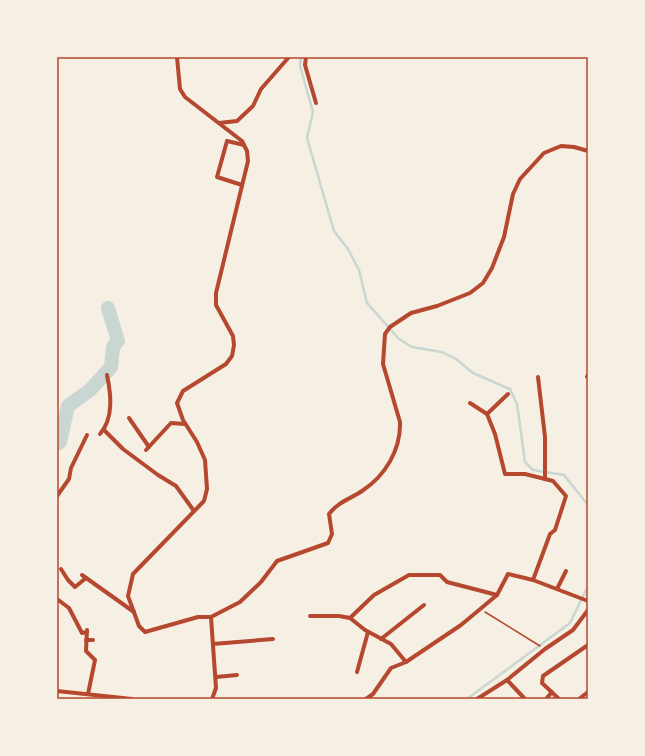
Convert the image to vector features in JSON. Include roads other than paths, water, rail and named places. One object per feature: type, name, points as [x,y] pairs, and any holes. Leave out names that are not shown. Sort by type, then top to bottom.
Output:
[{"type":"street","points":[[177,57],[180,89],[185,97],[237,137],[247,151],[248,162],[216,293],[216,305],[233,336],[234,345],[232,356],[226,364],[183,391],[177,403],[185,424],[197,442],[205,460],[207,489],[204,501],[133,574],[128,596],[139,626],[145,632],[198,616],[211,617],[240,602],[261,582],[277,561],[328,543],[332,534],[329,514],[336,505],[361,492],[375,481],[389,465],[397,446],[401,431],[400,422],[383,364],[385,334],[390,327],[411,312],[437,306],[470,292],[483,283],[492,268],[504,237],[513,194],[520,179],[544,153],[561,146],[574,147],[588,151]]},
{"type":"street","points":[[218,123],[237,121],[253,106],[261,89],[289,57]]},
{"type":"street","points":[[306,57],[304,64],[316,103]]},
{"type":"street","points":[[242,185],[216,177],[227,142],[244,145]]},
{"type":"street","points":[[100,434],[104,430],[108,420],[111,397],[107,375]]},
{"type":"street","points":[[538,377],[545,437],[545,479]]},
{"type":"street","points":[[487,414],[508,394]]},
{"type":"street","points":[[470,403],[487,414],[495,434],[504,474],[525,474],[553,481],[566,496],[555,530],[550,534],[533,580]]},
{"type":"street","points":[[129,418],[147,449],[171,423],[185,424]]},
{"type":"street","points":[[104,430],[123,449],[158,475],[176,486],[194,512]]},
{"type":"street","points":[[57,496],[69,479],[71,468],[87,435]]},
{"type":"street","points":[[61,569],[68,580],[76,587],[84,577],[134,612]]},
{"type":"street","points":[[557,589],[566,571]]},
{"type":"street","points":[[366,699],[373,694],[391,668],[406,662],[461,625],[497,595],[508,574],[533,580],[588,601]]},
{"type":"street","points":[[350,618],[374,595],[409,575],[440,575],[447,582],[497,595]]},
{"type":"street","points":[[57,599],[69,608],[82,633],[87,631],[86,651],[95,660],[88,694]]},
{"type":"street","points":[[381,639],[424,605]]},
{"type":"street","points":[[477,699],[507,680],[545,649],[573,630],[588,610]]},
{"type":"street","points":[[310,616],[339,616],[350,618],[368,632],[391,644],[406,662]]},
{"type":"street","points":[[211,617],[216,677],[216,688],[212,699]]},
{"type":"street","points":[[357,672],[368,632]]},
{"type":"street","points":[[213,644],[273,639]]},
{"type":"street","points":[[86,640],[93,640]]},
{"type":"street","points":[[559,699],[542,683],[543,676],[588,644]]},
{"type":"street","points":[[216,677],[237,675]]},
{"type":"street","points":[[507,680],[525,699]]},
{"type":"street","points":[[57,691],[132,699]]},
{"type":"street","points":[[546,699],[552,692]]},
{"type":"street","points":[[578,699],[588,692]]},
{"type":"waterway","points":[[301,57],[300,66],[313,112],[307,138],[334,231],[348,249],[359,270],[367,303],[399,339],[412,347],[442,352],[456,359],[473,373],[510,389],[517,404],[525,462],[533,470],[564,475],[588,505]]},
{"type":"waterway","points":[[57,444],[60,442],[68,406],[90,390],[111,367],[113,347],[118,341],[108,308]]},
{"type":"waterway","points":[[467,699],[570,623],[588,586]]}]
